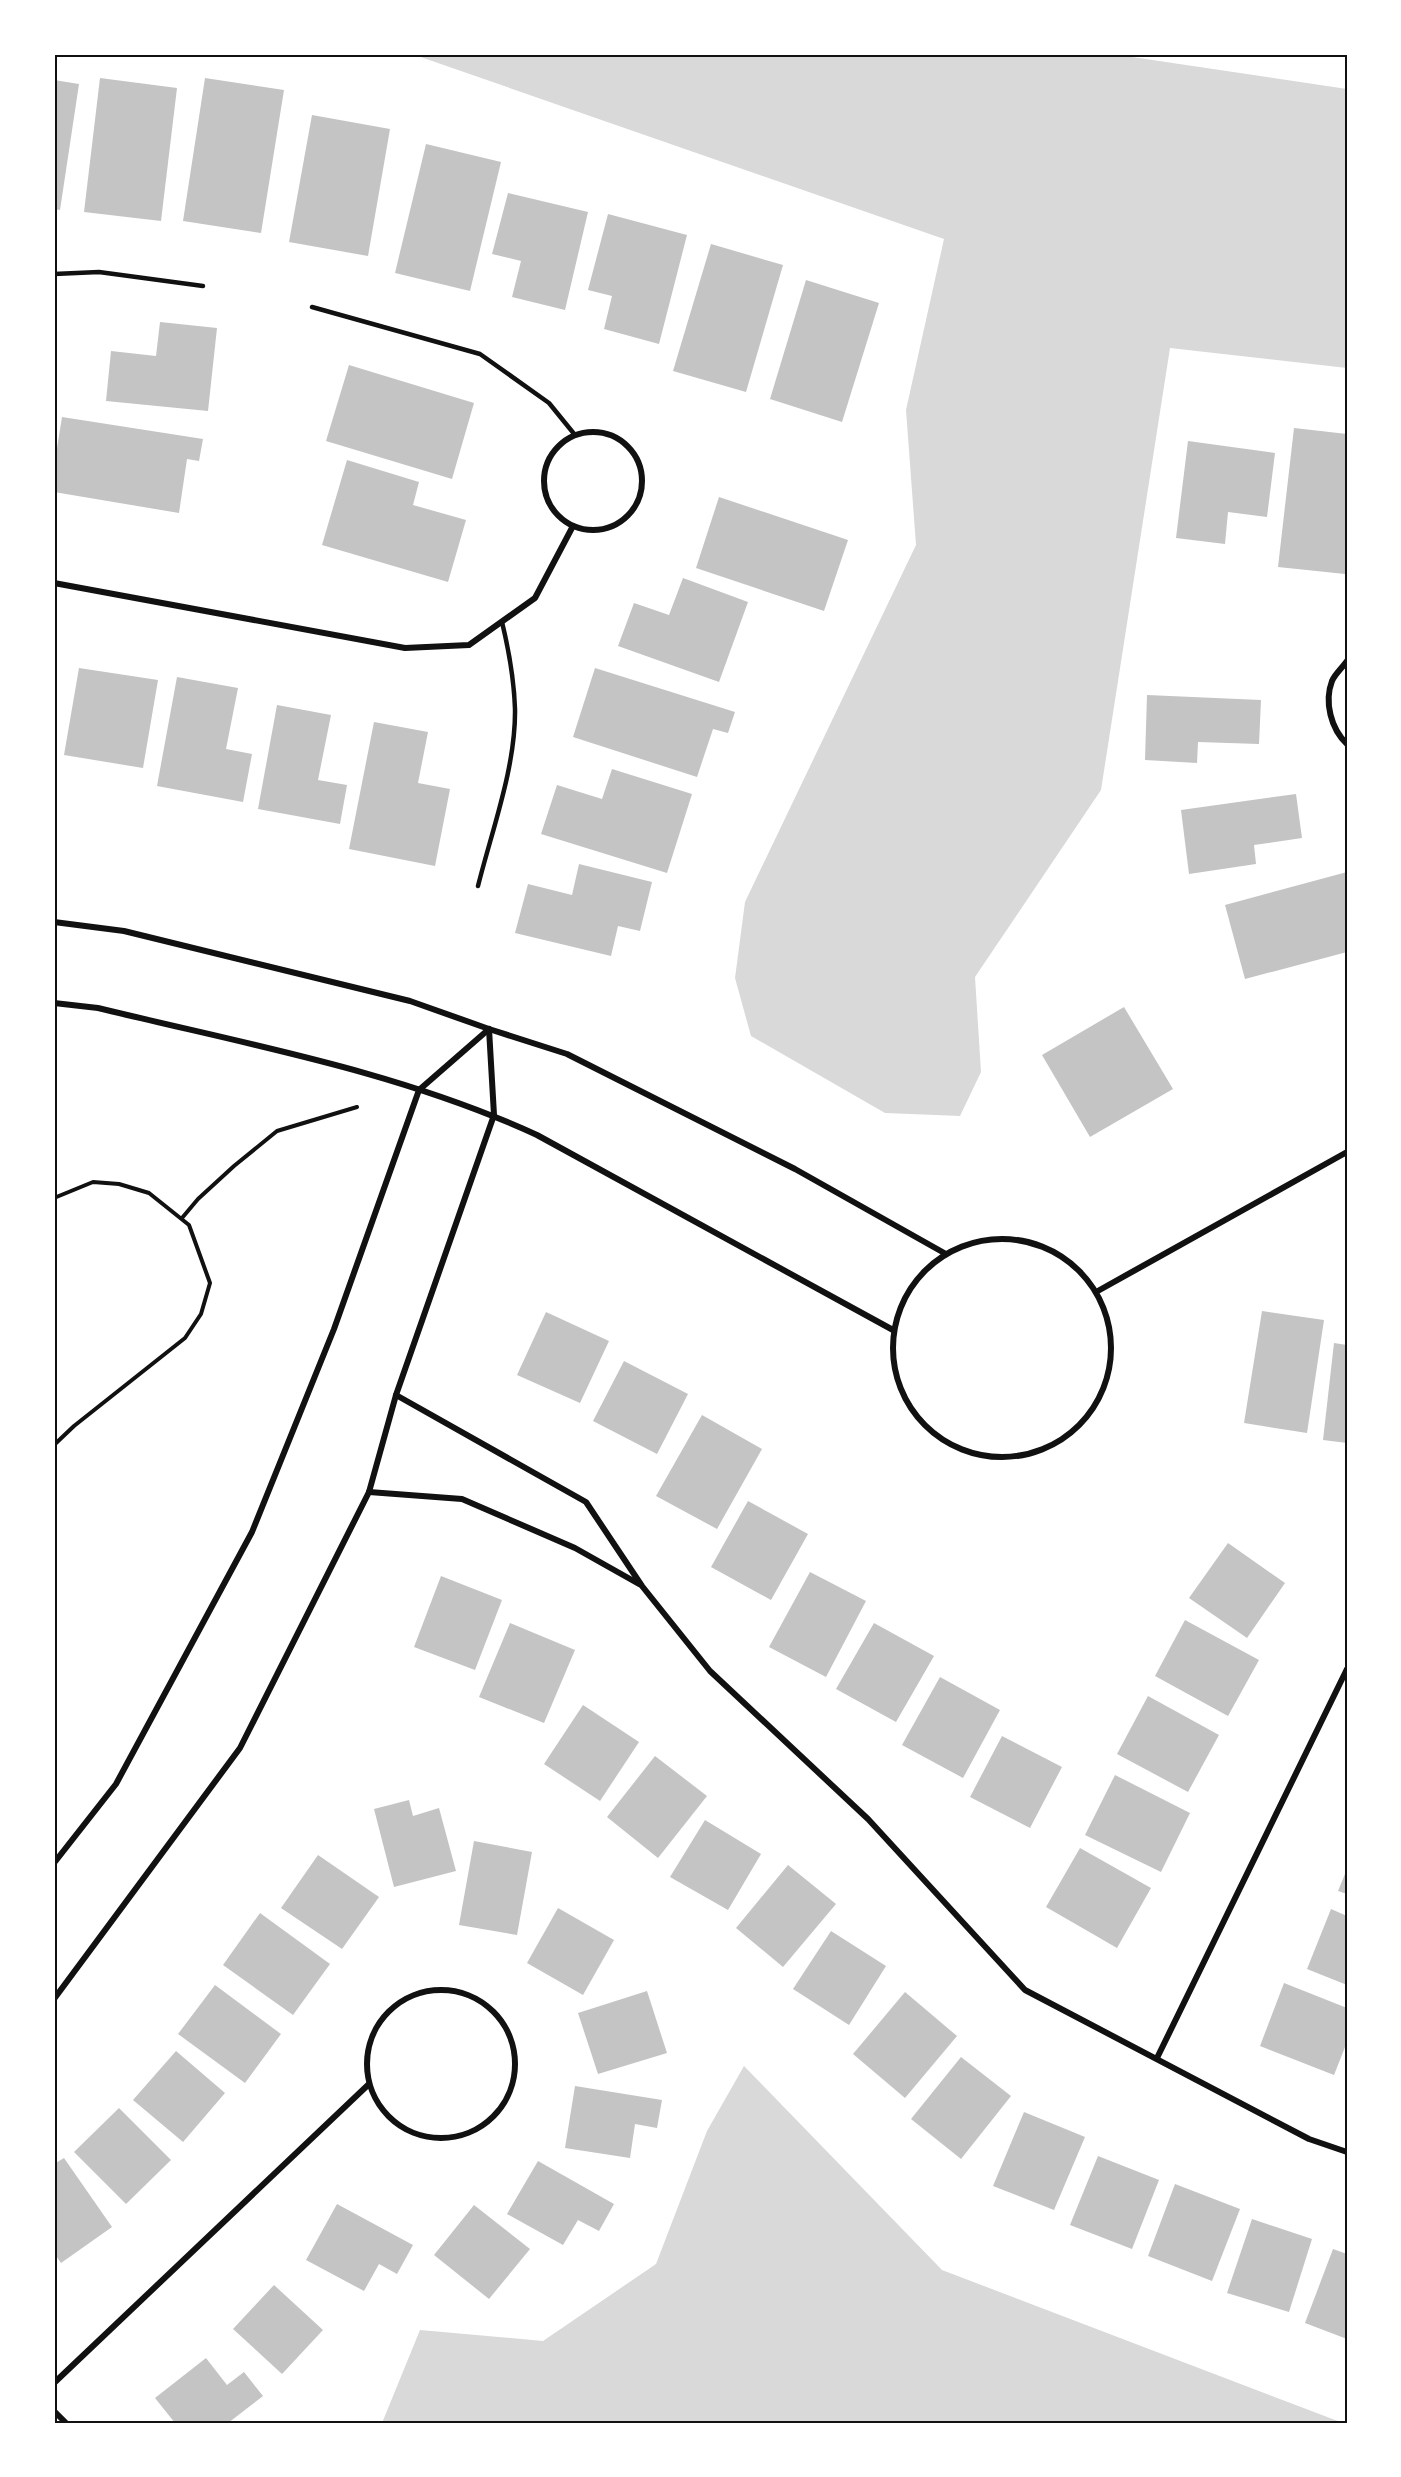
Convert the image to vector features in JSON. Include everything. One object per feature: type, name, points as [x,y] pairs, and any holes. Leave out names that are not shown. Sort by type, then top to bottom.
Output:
[{"type":"street","points":[[591,431],[621,440],[633,451],[640,465],[642,480],[640,496],[633,511],[622,521],[606,529],[590,530],[573,526],[554,511],[544,488],[544,471],[550,456],[561,443],[575,435],[591,431]]},
{"type":"street","points":[[54,583],[405,648],[469,645],[535,598],[573,526]]},
{"type":"street","points":[[1347,661],[1332,680],[1328,709],[1338,736],[1347,744]]},
{"type":"street","points":[[54,922],[124,931],[399,998],[567,1053],[795,1169],[946,1254]]},
{"type":"street","points":[[54,1003],[109,1011],[376,1075],[494,1115],[537,1135],[893,1330]]},
{"type":"street","points":[[54,1863],[116,1784],[252,1532],[333,1329],[419,1090],[489,1029]]},
{"type":"street","points":[[54,1999],[240,1748],[369,1492],[396,1395],[494,1115],[489,1029]]},
{"type":"street","points":[[1096,1292],[1347,1152]]},
{"type":"street","points":[[1012,1239],[1046,1248],[1074,1266],[1096,1292],[1109,1324],[1110,1366],[1095,1407],[1066,1438],[1026,1455],[984,1456],[944,1441],[912,1412],[895,1373],[893,1330],[903,1300],[909,1291],[921,1274],[946,1254],[978,1242],[1012,1239]]},
{"type":"street","points":[[396,1395],[586,1502],[642,1586],[710,1671],[868,1820],[1025,1990],[1309,2139],[1347,2152]]},
{"type":"street","points":[[369,1492],[462,1499],[575,1548],[642,1586]]},
{"type":"street","points":[[1157,2058],[1347,1669]]},
{"type":"street","points":[[449,1990],[477,1999],[499,2017],[513,2043],[515,2072],[506,2100],[487,2123],[461,2136],[432,2138],[404,2129],[382,2110],[369,2084],[366,2055],[375,2028],[394,2006],[420,1992],[449,1990]]},
{"type":"street","points":[[54,2383],[369,2084]]},
{"type":"street","points":[[54,2411],[66,2423]]},
{"type":"lane","points":[[54,274],[99,272],[203,286]]},
{"type":"lane","points":[[312,307],[480,354],[549,403],[575,435]]},
{"type":"lane","points":[[478,886],[510,763],[514,734],[512,663],[502,622]]},
{"type":"path","points":[[182,1218],[198,1199],[234,1166],[277,1131],[357,1107]]},
{"type":"path","points":[[54,1198],[93,1182],[118,1184],[149,1193],[189,1225],[210,1283],[201,1314],[185,1338],[74,1426],[54,1445]]},
{"type":"shaded area","points":[[412,54],[1112,54],[1347,89],[1347,368],[1170,348],[1101,790],[975,977],[981,1072],[960,1116],[885,1113],[751,1036],[735,978],[745,902],[916,545],[906,410],[944,239]]},
{"type":"shaded area","points":[[744,2066],[942,2270],[1343,2423],[382,2423],[420,2330],[543,2341],[656,2264],[707,2131]]},
{"type":"building","points":[[100,78],[177,88],[161,221],[84,212]]},
{"type":"building","points":[[205,78],[284,90],[261,233],[183,221]]},
{"type":"building","points":[[54,80],[79,84],[60,210],[54,209]]},
{"type":"building","points":[[312,115],[390,129],[368,256],[289,242]]},
{"type":"building","points":[[426,144],[501,162],[470,291],[395,273]]},
{"type":"building","points":[[508,193],[588,212],[565,310],[512,297],[521,261],[492,254]]},
{"type":"building","points":[[608,214],[687,235],[659,344],[604,329],[612,296],[588,290]]},
{"type":"building","points":[[711,244],[783,265],[746,392],[673,371]]},
{"type":"building","points":[[806,280],[879,303],[842,422],[770,399]]},
{"type":"building","points":[[160,322],[217,328],[208,411],[106,401],[111,351],[156,356]]},
{"type":"building","points":[[349,365],[474,403],[452,479],[326,441]]},
{"type":"building","points":[[62,417],[203,439],[199,461],[187,459],[179,513],[54,492],[54,467]]},
{"type":"building","points":[[1294,428],[1347,434],[1345,574],[1278,567]]},
{"type":"building","points":[[1188,441],[1275,453],[1267,517],[1228,512],[1225,544],[1176,538]]},
{"type":"building","points":[[347,460],[419,482],[413,505],[466,520],[448,582],[322,545]]},
{"type":"building","points":[[719,497],[848,540],[824,611],[696,568]]},
{"type":"building","points":[[683,578],[748,602],[719,682],[618,646],[634,603],[669,615]]},
{"type":"building","points":[[79,668],[158,680],[143,768],[64,755]]},
{"type":"building","points":[[595,668],[735,712],[728,733],[713,729],[697,777],[573,737]]},
{"type":"building","points":[[177,677],[238,688],[226,749],[252,754],[243,802],[157,786]]},
{"type":"building","points":[[1147,695],[1261,700],[1259,744],[1198,742],[1197,763],[1145,760]]},
{"type":"building","points":[[277,705],[331,715],[318,780],[347,785],[340,824],[258,809]]},
{"type":"building","points":[[374,722],[428,732],[418,783],[450,789],[435,866],[349,849]]},
{"type":"building","points":[[612,769],[692,794],[667,873],[541,834],[557,785],[602,799]]},
{"type":"building","points":[[1296,794],[1302,838],[1254,845],[1256,864],[1189,874],[1181,810]]},
{"type":"building","points":[[579,864],[652,882],[640,931],[618,926],[611,956],[515,933],[528,884],[572,895]]},
{"type":"building","points":[[1347,872],[1347,952],[1245,979],[1225,905]]},
{"type":"building","points":[[1124,1007],[1173,1089],[1090,1137],[1042,1055]]},
{"type":"building","points":[[1262,1311],[1324,1320],[1307,1433],[1244,1423]]},
{"type":"building","points":[[546,1312],[609,1341],[580,1403],[517,1375]]},
{"type":"building","points":[[1334,1343],[1347,1345],[1347,1443],[1323,1440]]},
{"type":"building","points":[[624,1361],[688,1394],[657,1454],[593,1421]]},
{"type":"building","points":[[702,1415],[762,1449],[717,1529],[656,1496]]},
{"type":"building","points":[[748,1501],[808,1534],[771,1600],[711,1567]]},
{"type":"building","points":[[1228,1543],[1285,1583],[1247,1638],[1189,1598]]},
{"type":"building","points":[[810,1572],[866,1601],[826,1677],[769,1647]]},
{"type":"building","points":[[441,1576],[502,1600],[475,1670],[414,1647]]},
{"type":"building","points":[[1185,1620],[1259,1660],[1228,1716],[1155,1676]]},
{"type":"building","points":[[510,1623],[575,1650],[544,1723],[479,1697]]},
{"type":"building","points":[[874,1623],[934,1656],[896,1722],[836,1689]]},
{"type":"building","points":[[940,1677],[1000,1710],[963,1778],[902,1745]]},
{"type":"building","points":[[1148,1696],[1219,1735],[1188,1792],[1117,1754]]},
{"type":"building","points":[[583,1705],[639,1742],[600,1801],[544,1764]]},
{"type":"building","points":[[1002,1736],[1062,1767],[1030,1828],[970,1797]]},
{"type":"building","points":[[655,1756],[707,1796],[658,1858],[607,1817]]},
{"type":"building","points":[[1115,1775],[1190,1813],[1161,1872],[1085,1835]]},
{"type":"building","points":[[409,1800],[413,1816],[439,1808],[456,1871],[394,1887],[374,1809]]},
{"type":"building","points":[[705,1820],[761,1854],[728,1910],[670,1877]]},
{"type":"building","points":[[474,1841],[532,1852],[517,1935],[459,1925]]},
{"type":"building","points":[[1080,1848],[1151,1888],[1117,1948],[1046,1907]]},
{"type":"building","points":[[318,1855],[379,1897],[342,1949],[281,1908]]},
{"type":"building","points":[[788,1865],[836,1904],[783,1967],[736,1928]]},
{"type":"building","points":[[1347,1869],[1347,1894],[1338,1891]]},
{"type":"building","points":[[558,1908],[614,1940],[583,1995],[527,1963]]},
{"type":"building","points":[[1331,1909],[1347,1916],[1347,1985],[1307,1969]]},
{"type":"building","points":[[260,1913],[330,1964],[293,2015],[223,1965]]},
{"type":"building","points":[[831,1931],[886,1966],[849,2025],[793,1989]]},
{"type":"building","points":[[1284,1983],[1347,2008],[1347,2042],[1334,2075],[1260,2046]]},
{"type":"building","points":[[215,1985],[281,2034],[245,2083],[178,2034]]},
{"type":"building","points":[[647,1991],[667,2053],[598,2074],[578,2013]]},
{"type":"building","points":[[905,1992],[957,2036],[905,2098],[853,2054]]},
{"type":"building","points":[[176,2051],[225,2093],[183,2142],[133,2100]]},
{"type":"building","points":[[961,2057],[1011,2096],[961,2159],[911,2119]]},
{"type":"building","points":[[575,2086],[662,2100],[657,2128],[635,2124],[630,2158],[565,2148]]},
{"type":"building","points":[[119,2108],[171,2160],[126,2204],[74,2152]]},
{"type":"building","points":[[1024,2112],[1085,2137],[1054,2210],[993,2186]]},
{"type":"building","points":[[1098,2156],[1159,2180],[1132,2249],[1070,2225]]},
{"type":"building","points":[[64,2158],[112,2227],[61,2263],[54,2253],[54,2164]]},
{"type":"building","points":[[538,2161],[614,2204],[599,2231],[578,2220],[563,2245],[507,2214]]},
{"type":"building","points":[[1175,2184],[1240,2209],[1212,2281],[1148,2256]]},
{"type":"building","points":[[337,2204],[413,2245],[397,2274],[379,2264],[364,2291],[306,2260]]},
{"type":"building","points":[[474,2205],[530,2249],[489,2299],[434,2255]]},
{"type":"building","points":[[1252,2219],[1312,2239],[1289,2312],[1227,2293]]},
{"type":"building","points":[[1333,2249],[1347,2254],[1347,2339],[1305,2323]]},
{"type":"building","points":[[274,2285],[323,2330],[282,2374],[233,2329]]},
{"type":"building","points":[[206,2358],[227,2385],[244,2372],[263,2396],[228,2423],[175,2423],[155,2398]]}]
